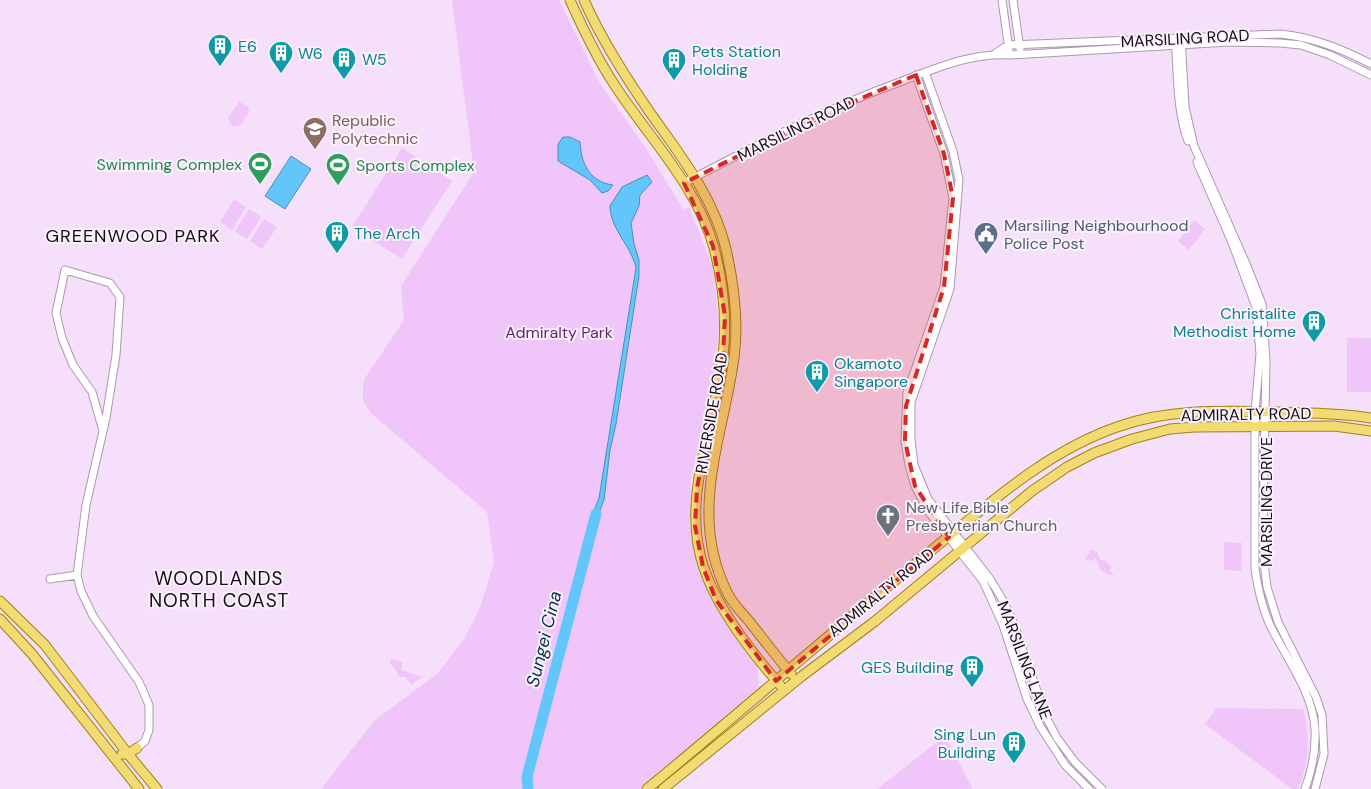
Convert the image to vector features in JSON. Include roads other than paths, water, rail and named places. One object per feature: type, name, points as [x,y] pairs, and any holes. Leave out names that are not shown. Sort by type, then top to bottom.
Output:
[{"type":"main road","name":"RIVERSIDE ROAD","points":[[570,0],[585,33],[614,84],[684,183],[704,220],[713,246],[720,277],[724,316],[722,363],[697,488],[695,526],[703,567],[716,600],[785,691]]},
{"type":"main road","name":"RIVERSIDE ROAD","points":[[584,0],[627,79],[694,178],[716,215],[721,231],[731,275],[736,316],[735,356],[708,489],[709,531],[714,560],[728,596],[796,680]]},
{"type":"main road","name":"ADMIRALTY ROAD","points":[[647,789],[788,671],[831,632],[951,535],[1038,467],[1103,432],[1123,425],[1168,415],[1265,412],[1332,413],[1371,418]]},
{"type":"main road","name":"ADMIRALTY ROAD","points":[[663,789],[785,691],[796,680],[860,634],[1049,478],[1112,446],[1170,429],[1194,427],[1334,426],[1371,431]]},
{"type":"main road","points":[[0,601],[45,644],[128,754],[157,789]]},
{"type":"main road","points":[[0,619],[32,654],[87,726],[139,789]]},
{"type":"main road","points":[[112,754],[128,754],[137,748]]},
{"type":"main road","points":[[137,748],[138,766]]},
{"type":"main road","points":[[125,771],[128,754]]},
{"type":"street","points":[[1002,0],[1010,55]]},
{"type":"street","points":[[1012,0],[1021,54]]},
{"type":"street","name":"MARSILING ROAD","points":[[684,183],[828,111],[916,75],[955,62],[996,54],[1010,55],[1179,42],[1252,34],[1291,35],[1337,48],[1371,64]]},
{"type":"street","name":"MARSILING DRIVE","points":[[1179,42],[1183,126],[1231,240],[1256,307],[1260,354],[1255,412],[1254,532],[1257,587],[1270,626],[1303,689],[1312,715],[1315,728],[1313,756],[1305,789]]},
{"type":"street","name":"MARSILING DRIVE","points":[[1179,42],[1185,107],[1194,146],[1262,304],[1266,360],[1263,533],[1267,587],[1278,622],[1316,697],[1322,715],[1324,754],[1315,789]]},
{"type":"street","name":"MARSILING ROAD","points":[[996,54],[1008,45],[1255,42],[1301,45],[1339,58],[1371,75]]},
{"type":"street","name":"MARSILING LANE","points":[[918,370],[950,289],[959,180],[952,151],[925,72]]},
{"type":"street","name":"MARSILING LANE","points":[[916,75],[944,154],[953,198],[944,287],[918,370],[911,402],[911,440],[914,465],[928,499],[951,535],[990,579],[1009,612],[1037,695],[1057,738],[1075,762],[1102,789]]},
{"type":"street","points":[[103,431],[92,392],[73,365],[62,338],[56,313],[65,270],[110,283],[120,297],[116,355],[103,431],[86,505],[77,575],[81,591],[92,616],[139,682],[149,705],[149,730],[145,741],[137,748]]},
{"type":"street","name":"MARSILING LANE","points":[[962,549],[983,581],[1003,624],[1027,699],[1040,726],[1065,766],[1089,789]]},
{"type":"street","points":[[50,580],[77,575]]},
{"type":"water","points":[[563,137],[570,137],[580,142],[582,158],[588,171],[598,180],[613,185],[608,191],[602,193],[590,180],[558,161],[558,144]]},
{"type":"water","points":[[291,156],[311,169],[285,209],[265,196]]},
{"type":"water","points":[[647,175],[652,182],[640,195],[639,206],[631,223],[634,244],[639,260],[639,276],[616,424],[610,450],[604,500],[593,528],[588,526],[599,498],[636,268],[630,252],[613,222],[610,206],[622,187]]},
{"type":"waterway","name":"Sungei Cina","points":[[528,789],[527,777],[596,514]]},
{"type":"place","name":"E6","points":[[220,67]]},
{"type":"place","name":"W6","points":[[281,74]]},
{"type":"place","name":"W5","points":[[344,80]]},
{"type":"place","name":"Pets Station Holding","points":[[674,81]]},
{"type":"place","name":"Republic Polytechnic","points":[[315,150]]},
{"type":"place","name":"Swimming Complex","points":[[260,185]]},
{"type":"place","name":"Sports Complex","points":[[338,186]]},
{"type":"place","name":"The Arch","points":[[337,254]]},
{"type":"place","name":"Marsiling Neighbourhood Police Post","points":[[986,255]]},
{"type":"place","name":"Christalite Methodist Home","points":[[1314,343]]},
{"type":"place","name":"Okamoto Singapore","points":[[817,393]]},
{"type":"place","name":"New Life Bible Presbyterian Church","points":[[888,537]]},
{"type":"place","name":"GES Building","points":[[972,688]]},
{"type":"place","name":"Sing Lun Building","points":[[1014,764]]},
{"type":"district","name":"GREENWOOD PARK","points":[[133,236]]},
{"type":"district","name":"WOODLANDS NORTH COAST","points":[[219,589]]},
{"type":"park label","name":"Admiralty Park","points":[[559,332]]}]
